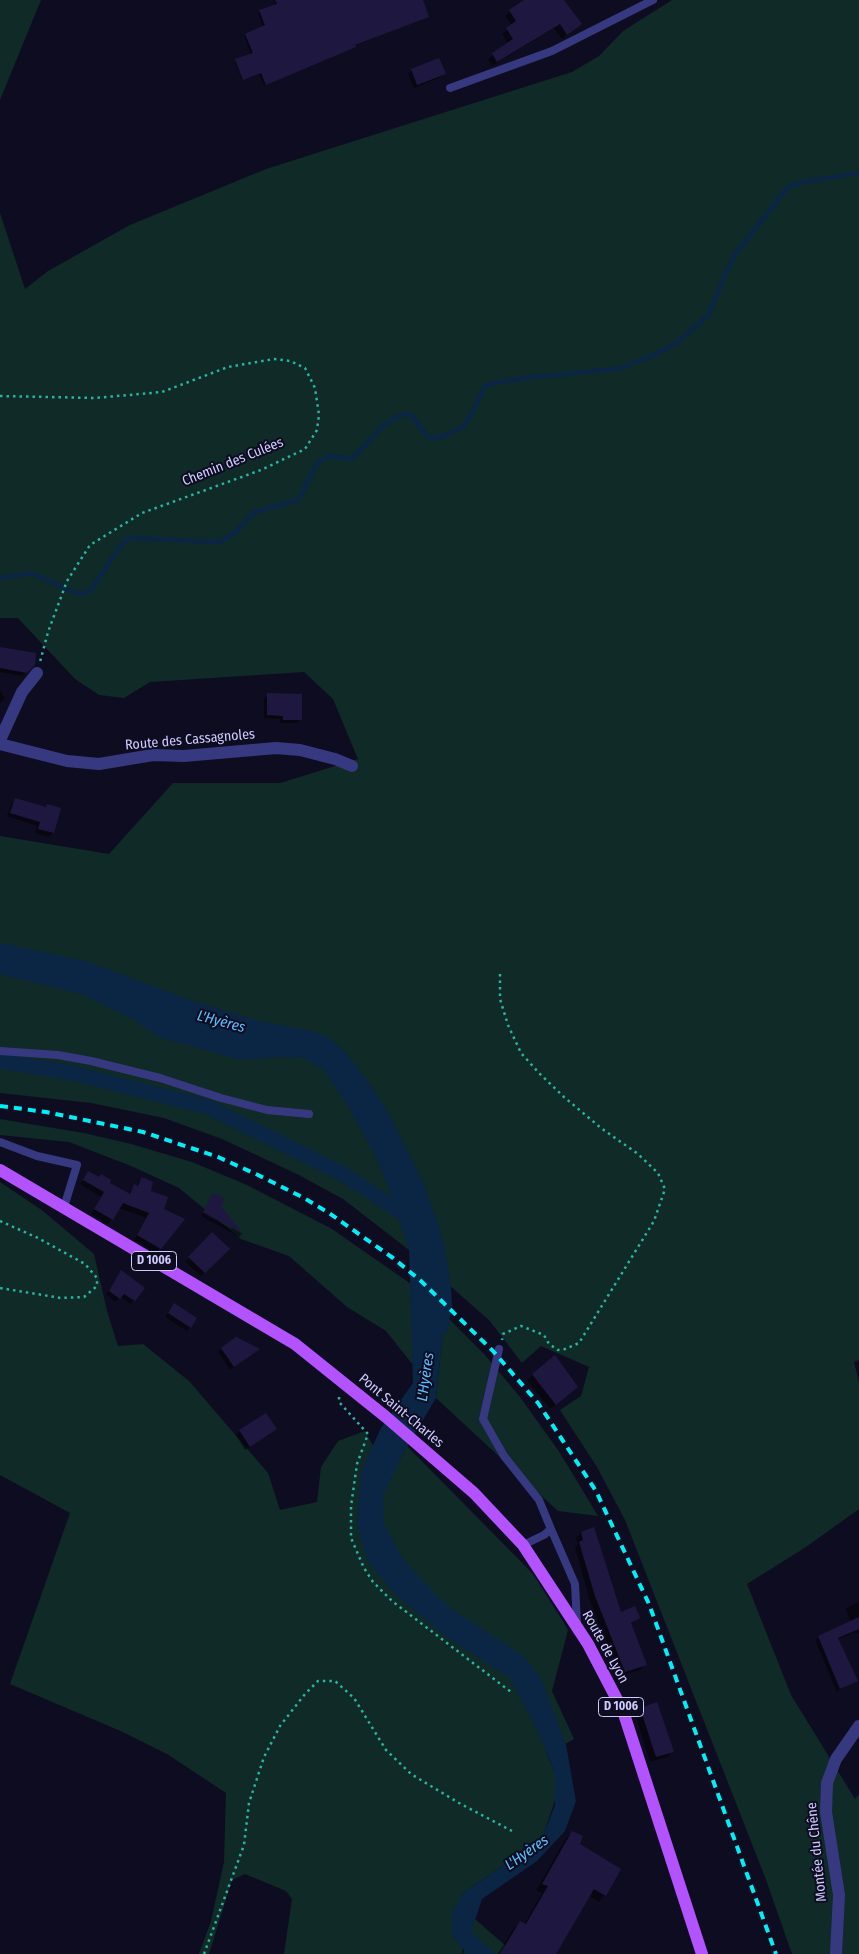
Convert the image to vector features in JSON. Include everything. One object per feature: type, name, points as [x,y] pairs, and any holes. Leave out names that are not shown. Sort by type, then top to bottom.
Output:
[{"type":"main road","name":"D 1006","points":[[0,1170],[64,1207]]},
{"type":"main road","name":"Pont Saint-Charles","points":[[64,1207],[294,1344],[386,1416],[474,1493]]},
{"type":"main road","name":"Route de Lyon","points":[[474,1493],[523,1545],[577,1625],[606,1677],[622,1711],[702,1954]]},
{"type":"street","points":[[0,740],[22,692],[37,673]]},
{"type":"street","name":"Route des Cassagnoles","points":[[0,744],[67,761],[99,764],[153,755],[184,756],[276,748],[300,750],[335,759],[352,766]]},
{"type":"street","name":"Montée du Chêne","points":[[836,1954],[839,1895],[826,1812],[827,1783],[836,1759],[859,1726]]},
{"type":"lane","points":[[450,88],[491,75],[552,51],[653,0]]},
{"type":"lane","points":[[0,1051],[58,1055],[91,1061],[160,1078],[221,1098],[267,1110],[309,1114]]},
{"type":"lane","points":[[0,1142],[37,1156],[77,1165],[64,1207]]},
{"type":"lane","points":[[499,1349],[483,1420],[504,1456],[539,1500],[575,1584],[577,1625]]},
{"type":"lane","points":[[523,1545],[544,1535],[550,1529]]},
{"type":"path","name":"Chemin des Culées","points":[[0,396],[95,398],[162,392],[228,367],[274,359],[290,361],[305,368],[315,388],[319,415],[317,430],[305,449],[261,470],[142,513],[90,545],[67,581],[48,632],[37,673]]},
{"type":"path","points":[[499,1349],[504,1334],[521,1326],[544,1335],[550,1344],[558,1350],[579,1343],[654,1221],[665,1190],[658,1173],[638,1154],[601,1128],[564,1097],[539,1073],[522,1053],[508,1025],[500,999],[500,974]]},
{"type":"path","points":[[0,1221],[38,1238],[85,1264],[97,1278],[97,1286],[84,1297],[61,1298],[0,1288]]},
{"type":"path","points":[[341,1381],[339,1402],[368,1434],[357,1464],[351,1506],[351,1538],[364,1568],[373,1582],[392,1600],[511,1692]]},
{"type":"path","points":[[204,1954],[244,1845],[249,1803],[264,1757],[280,1726],[305,1694],[318,1681],[335,1681],[354,1698],[386,1750],[411,1774],[459,1803],[512,1831]]},
{"type":"green space","points":[[0,0],[41,0],[0,100]]},
{"type":"green space","points":[[672,0],[859,0],[859,1360],[854,1362],[859,1382],[859,1509],[806,1547],[747,1584],[791,1695],[855,1799],[859,1794],[859,1954],[792,1954],[765,1877],[625,1520],[597,1467],[560,1410],[581,1396],[589,1367],[541,1346],[522,1363],[489,1320],[409,1250],[343,1199],[297,1174],[222,1139],[164,1118],[91,1103],[0,1093],[0,836],[109,854],[173,783],[280,783],[358,759],[333,699],[304,672],[150,682],[124,698],[99,695],[75,679],[18,618],[0,618],[0,213],[25,289],[48,271],[130,225],[266,169],[572,72],[599,56],[623,31]]},
{"type":"green space","points":[[0,1119],[84,1133],[131,1144],[192,1162],[247,1185],[332,1229],[411,1284],[413,1365],[386,1331],[347,1307],[289,1256],[241,1239],[179,1188],[131,1166],[69,1142],[0,1135]]},
{"type":"green space","points":[[0,1182],[43,1211],[94,1254],[107,1311],[118,1346],[143,1344],[189,1381],[268,1473],[280,1510],[317,1502],[321,1467],[338,1441],[365,1431],[392,1480],[391,1477],[407,1446],[533,1574],[564,1623],[568,1630],[552,1691],[574,1739],[547,1754],[555,1774],[555,1800],[544,1834],[519,1855],[463,1893],[452,1935],[463,1948],[462,1954],[284,1954],[292,1899],[286,1891],[245,1874],[232,1880],[209,1954],[199,1954],[211,1921],[224,1862],[226,1793],[167,1754],[123,1732],[10,1684],[70,1513],[0,1475]]},
{"type":"green space","points":[[441,1311],[485,1355],[520,1397],[560,1453],[598,1516],[558,1511],[436,1398],[443,1330]]},
{"type":"green space","points":[[475,1919],[515,1954],[463,1954]]},
{"type":"water","points":[[0,956],[83,974],[190,1014],[306,1043],[322,1049],[337,1062],[363,1097],[379,1123],[410,1186],[426,1228],[438,1289],[443,1330],[436,1398],[404,1452],[383,1495],[384,1524],[403,1559],[429,1588],[450,1608],[522,1655],[539,1675],[566,1745],[576,1801],[565,1831],[537,1861],[482,1899],[471,1932],[495,1954],[467,1954],[452,1935],[452,1913],[463,1893],[519,1855],[544,1834],[555,1805],[555,1774],[539,1733],[510,1678],[444,1635],[396,1595],[368,1562],[357,1523],[361,1471],[381,1428],[413,1383],[409,1250],[390,1191],[374,1153],[348,1106],[324,1070],[304,1058],[278,1057],[241,1060],[159,1037],[133,1019],[82,994],[0,974]]},
{"type":"building","points":[[275,0],[423,0],[429,17],[355,45],[356,47],[266,85],[261,73],[243,80],[235,59],[253,53],[245,34],[265,25],[259,10],[277,4]]},
{"type":"building","points":[[524,0],[564,0],[582,24],[567,35],[560,24],[497,62],[492,53],[513,39],[506,28],[516,21],[509,10]]},
{"type":"building","points":[[439,58],[446,74],[417,85],[411,69]]},
{"type":"building","points":[[0,647],[36,653],[35,665],[27,673],[0,668]]},
{"type":"building","points":[[267,693],[302,694],[302,720],[283,720],[283,716],[267,715]]},
{"type":"building","points":[[15,798],[46,807],[47,804],[61,808],[54,833],[38,829],[40,822],[10,813]]},
{"type":"building","points":[[88,1171],[99,1177],[101,1174],[111,1180],[110,1183],[130,1194],[134,1184],[138,1186],[142,1177],[153,1182],[151,1191],[168,1197],[164,1209],[185,1219],[161,1249],[137,1235],[149,1213],[123,1203],[113,1220],[94,1209],[104,1192],[83,1180]]},
{"type":"building","points":[[213,1193],[225,1199],[221,1206],[243,1234],[203,1212]]},
{"type":"building","points":[[212,1232],[230,1249],[205,1273],[188,1257]]},
{"type":"building","points":[[121,1270],[145,1288],[135,1301],[124,1294],[120,1299],[109,1291]]},
{"type":"building","points":[[174,1303],[197,1318],[191,1328],[168,1313]]},
{"type":"building","points":[[236,1337],[260,1349],[234,1367],[221,1348]]},
{"type":"building","points":[[555,1355],[578,1387],[556,1405],[532,1374]]},
{"type":"building","points":[[266,1413],[277,1429],[250,1447],[239,1430]]},
{"type":"building","points":[[594,1527],[621,1612],[635,1606],[640,1618],[631,1623],[647,1665],[625,1672],[595,1596],[579,1542],[583,1540],[581,1532]]},
{"type":"building","points":[[859,1617],[859,1629],[838,1638],[858,1681],[840,1689],[818,1636]]},
{"type":"building","points":[[657,1702],[674,1752],[656,1757],[640,1708]]},
{"type":"building","points":[[572,1831],[583,1836],[580,1844],[621,1869],[606,1896],[594,1889],[556,1954],[500,1954],[520,1921],[526,1924],[548,1886],[542,1884]]},
{"type":"waterway","points":[[0,578],[31,573],[76,593],[87,593],[128,538],[220,542],[237,531],[254,512],[298,500],[318,462],[330,456],[352,459],[381,428],[401,415],[411,415],[428,437],[441,437],[463,427],[485,386],[498,382],[534,377],[617,369],[650,357],[678,342],[708,316],[736,253],[788,187],[803,182],[859,173]]},
{"type":"waterway","name":"L'Hyères","points":[[0,956],[83,974],[190,1014],[257,1034],[306,1043],[322,1049],[337,1062],[363,1097],[379,1123],[410,1186],[426,1228],[432,1253],[439,1304],[436,1324]]},
{"type":"waterway","points":[[0,1061],[72,1073],[208,1107],[341,1173],[426,1228]]},
{"type":"railway","points":[[0,1106],[46,1112],[143,1132],[218,1157],[258,1175],[329,1213],[393,1258],[421,1281],[493,1351],[538,1403],[596,1491],[649,1604],[776,1954]]}]
